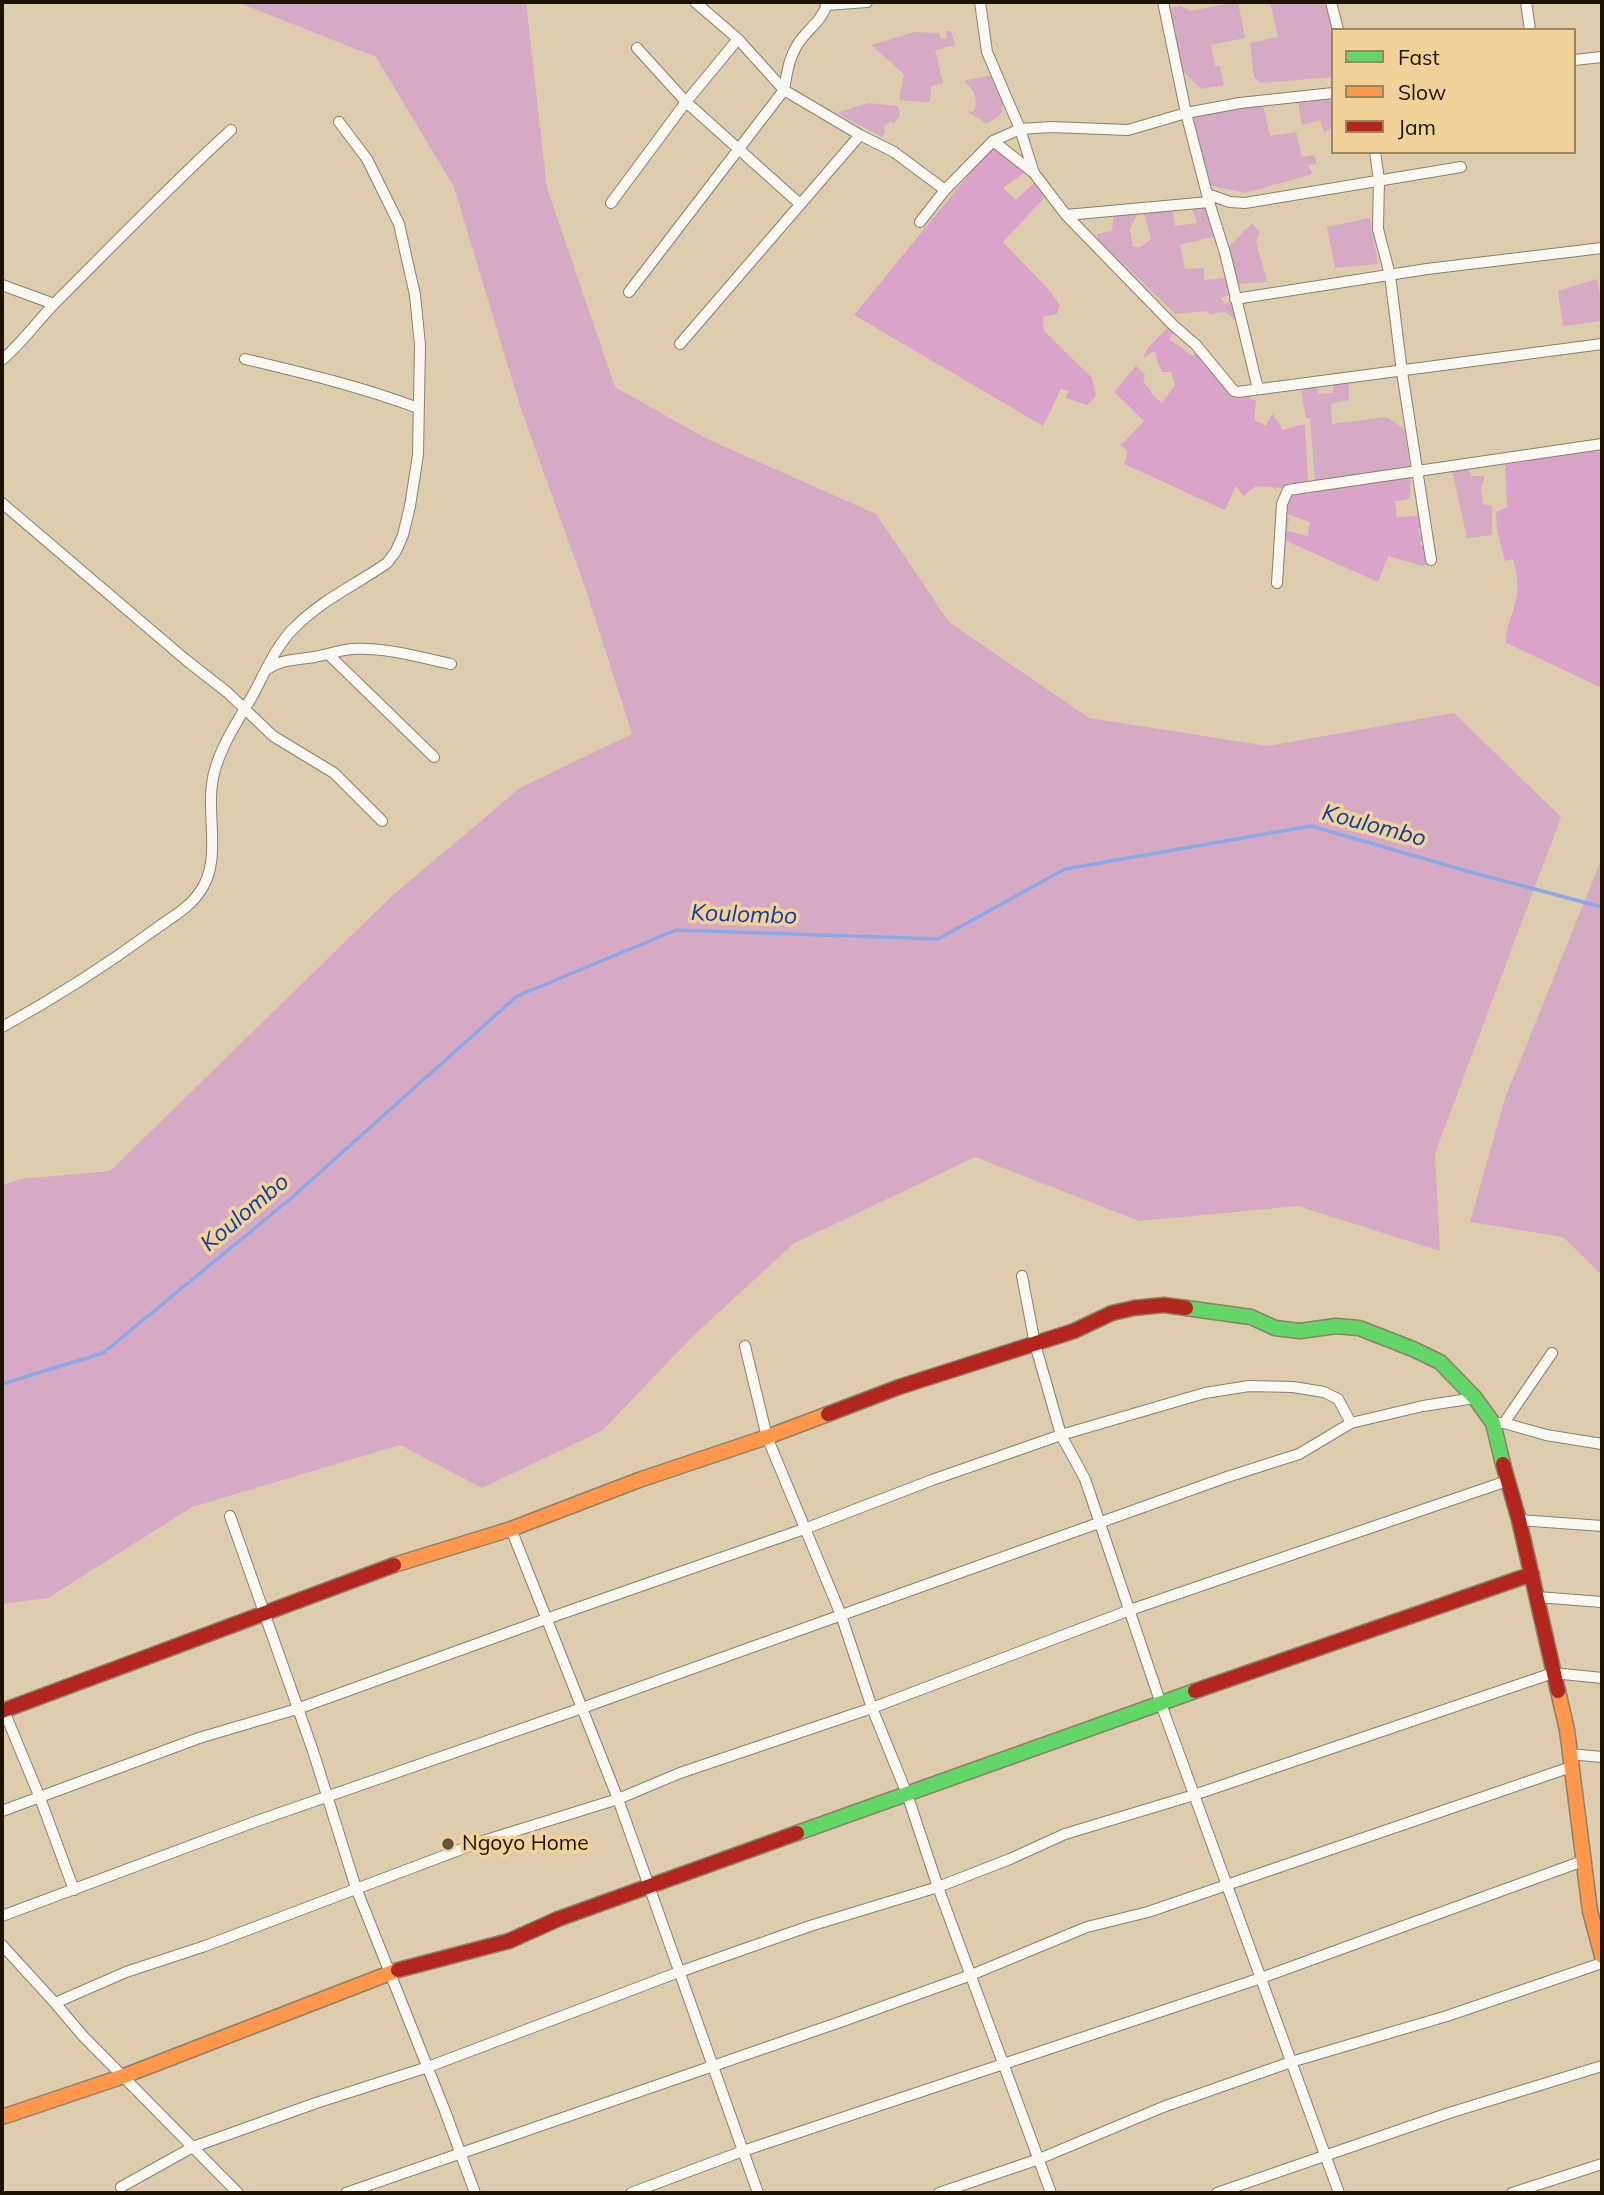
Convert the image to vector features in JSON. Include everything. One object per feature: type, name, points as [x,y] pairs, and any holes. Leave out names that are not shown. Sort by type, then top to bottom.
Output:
[{"type":"street","points":[[695,2],[738,38],[784,90],[894,152],[946,190]]},
{"type":"street","points":[[629,292],[784,90],[795,49],[822,18],[826,3],[867,2]]},
{"type":"street","points":[[980,2],[987,52],[1020,130],[1034,173]]},
{"type":"street","points":[[1163,2],[1186,113],[1225,253],[1258,389]]},
{"type":"street","points":[[1331,2],[1338,28]]},
{"type":"street","points":[[1526,2],[1530,28]]},
{"type":"street","points":[[611,203],[686,102],[738,38]]},
{"type":"street","points":[[637,48],[686,102],[800,204]]},
{"type":"street","points":[[1576,60],[1602,57]]},
{"type":"street","points":[[920,222],[946,190],[993,141],[1020,130],[1051,127],[1128,130],[1186,113],[1240,103],[1331,93]]},
{"type":"street","points":[[2,1027],[62,993],[127,950],[190,904],[199,894],[210,869],[212,785],[225,746],[266,669],[278,648],[310,612],[387,563],[403,535],[416,468],[420,345],[415,295],[398,224],[367,159],[339,122]]},
{"type":"street","points":[[2,360],[152,205],[231,130]]},
{"type":"street","points":[[681,344],[860,135]]},
{"type":"street","points":[[993,141],[1034,173],[1066,215],[1173,325],[1196,345],[1231,389],[1238,392],[1602,344]]},
{"type":"street","points":[[1375,154],[1379,180],[1378,229],[1390,275],[1431,560]]},
{"type":"street","points":[[1066,215],[1208,198],[1245,203],[1461,167]]},
{"type":"street","points":[[1236,299],[1390,275],[1602,248]]},
{"type":"street","points":[[2,285],[54,304]]},
{"type":"street","points":[[245,359],[334,380],[418,408]]},
{"type":"street","points":[[1277,583],[1282,505],[1288,490],[1602,444]]},
{"type":"street","points":[[2,503],[227,692],[273,736],[334,773],[382,821]]},
{"type":"street","points":[[266,669],[287,660],[353,649],[375,650],[451,664]]},
{"type":"street","points":[[328,654],[434,757]]},
{"type":"street","points":[[1022,1276],[1035,1344],[1061,1435],[1085,1479],[1161,1704],[1339,2193]]},
{"type":"street","points":[[74,1890],[40,1798],[2,1709],[264,1615],[388,1567],[510,1529],[899,1387],[1074,1331],[1112,1313],[1164,1305],[1251,1317],[1275,1328],[1300,1331],[1336,1326],[1359,1328],[1440,1362],[1499,1423],[1545,1435],[1602,1444]]},
{"type":"street","points":[[745,1346],[767,1437],[841,1615],[872,1708],[907,1794],[938,1887],[1051,2193]]},
{"type":"street","points":[[1552,1353],[1499,1423],[1507,1481],[1519,1520],[1567,1730],[1590,1911],[1602,1956]]},
{"type":"street","points":[[2,1811],[199,1738],[297,1709],[1061,1435],[1205,1393],[1249,1386],[1293,1387],[1324,1392],[1338,1399],[1351,1423]]},
{"type":"street","points":[[2,1916],[257,1821],[1298,1454],[1351,1423],[1423,1406],[1475,1398]]},
{"type":"street","points":[[55,2003],[126,1972],[205,1946],[483,1841],[618,1799],[680,1773],[872,1708],[1130,1610],[1507,1481]]},
{"type":"street","points":[[230,1516],[329,1797],[356,1888],[475,2193]]},
{"type":"street","points":[[1519,1520],[1602,1526]]},
{"type":"street","points":[[510,1529],[618,1799],[758,2193]]},
{"type":"street","points":[[2,2118],[124,2076],[391,1972],[509,1941],[558,1919],[1346,1637],[1532,1574]]},
{"type":"street","points":[[1537,1597],[1602,1602]]},
{"type":"street","points":[[121,2187],[193,2147],[428,2067],[679,1972],[810,1926],[938,1887],[1010,1860],[1065,1834],[1194,1795],[1553,1673],[1602,1678]]},
{"type":"street","points":[[346,2193],[971,1975],[1087,1927],[1148,1912],[1570,1760],[1602,1757]]},
{"type":"street","points":[[631,2193],[743,2151],[1261,1978],[1583,1861]]},
{"type":"street","points":[[2,1945],[83,2036],[238,2193]]},
{"type":"street","points":[[939,2193],[1039,2159],[1163,2107],[1291,2062],[1447,2016],[1602,1963]]},
{"type":"street","points":[[1217,2193],[1449,2113],[1602,2066]]},
{"type":"street","points":[[1512,2193],[1602,2164]]},
{"type":"shaded area","points":[[237,2],[526,2],[547,188],[615,387],[705,438],[876,514],[949,622],[1089,718],[1268,746],[1454,713],[1561,817],[1435,1153],[1440,1251],[1298,1206],[1139,1221],[975,1157],[793,1244],[691,1338],[603,1430],[482,1488],[400,1445],[192,1507],[48,1598],[2,1604],[2,1185],[21,1179],[110,1171],[393,895],[520,788],[632,734],[587,593],[521,409],[454,187],[376,57]]},
{"type":"shaded area","points":[[1238,2],[1245,38],[1211,45],[1215,66],[1220,66],[1224,85],[1201,89],[1181,69],[1168,8],[1181,6],[1190,11]]},
{"type":"shaded area","points":[[1270,2],[1324,2],[1333,28],[1331,28],[1331,77],[1261,83],[1254,77],[1250,43],[1278,37]]},
{"type":"shaded area","points":[[946,31],[951,31],[955,45],[935,50],[943,83],[931,86],[930,102],[899,100],[904,74],[871,45],[915,32],[939,33],[941,38],[947,39]]},
{"type":"shaded area","points":[[992,75],[1004,99],[1002,113],[987,124],[966,111],[974,112],[976,99],[964,81]]},
{"type":"shaded area","points":[[1331,97],[1331,129],[1324,132],[1320,120],[1302,125],[1298,101]]},
{"type":"shaded area","points":[[868,103],[898,106],[900,116],[894,123],[890,122],[884,126],[882,137],[837,113]]},
{"type":"shaded area","points":[[1263,105],[1270,136],[1296,132],[1302,157],[1314,155],[1317,164],[1308,165],[1313,174],[1245,193],[1209,185],[1192,117]]},
{"type":"shaded area","points":[[993,145],[1027,171],[1003,188],[1016,200],[1036,181],[1045,197],[1003,242],[1050,291],[1060,306],[1057,314],[1043,317],[1044,331],[1092,378],[1096,396],[1087,405],[1066,398],[1069,390],[1061,389],[1043,426],[854,315]]},
{"type":"shaded area","points":[[1191,206],[1206,206],[1216,236],[1180,245],[1185,269],[1204,268],[1204,280],[1228,278],[1229,295],[1220,298],[1226,304],[1233,299],[1238,320],[1224,312],[1211,315],[1206,311],[1175,314],[1098,240],[1097,234],[1112,231],[1114,211],[1138,213],[1130,229],[1133,246],[1139,248],[1151,239],[1143,211],[1172,208],[1175,226],[1197,223]]},
{"type":"shaded area","points":[[1370,218],[1378,264],[1335,268],[1327,227]]},
{"type":"shaded area","points":[[1252,223],[1260,233],[1256,241],[1267,282],[1236,284],[1227,249]]},
{"type":"shaded area","points":[[1597,279],[1602,303],[1602,321],[1563,326],[1558,291]]},
{"type":"shaded area","points":[[1168,327],[1173,333],[1169,339],[1193,356],[1198,352],[1237,399],[1251,394],[1250,399],[1256,400],[1254,420],[1266,426],[1272,414],[1282,430],[1305,424],[1308,481],[1280,488],[1256,486],[1243,496],[1236,486],[1225,510],[1124,464],[1128,452],[1121,445],[1144,421],[1114,392],[1136,366],[1145,375],[1143,382],[1162,403],[1175,385],[1171,372],[1162,372],[1155,351],[1143,358],[1148,348]]},
{"type":"shaded area","points":[[1349,381],[1349,400],[1331,404],[1332,424],[1386,417],[1404,429],[1410,467],[1315,482],[1310,418],[1306,418],[1301,391],[1317,385],[1318,394],[1333,393],[1333,384]]},
{"type":"shaded area","points":[[1602,445],[1602,688],[1506,643],[1506,632],[1516,599],[1517,579],[1513,559],[1505,561],[1497,531],[1496,512],[1507,507],[1505,459]]},
{"type":"shaded area","points":[[1467,466],[1471,476],[1485,476],[1481,488],[1483,504],[1492,506],[1492,535],[1467,538],[1452,471]]},
{"type":"shaded area","points":[[1411,473],[1410,499],[1395,501],[1397,517],[1420,516],[1423,527],[1418,529],[1423,539],[1419,544],[1426,547],[1428,565],[1388,556],[1378,582],[1282,539],[1283,515],[1289,518],[1287,531],[1308,536],[1310,522],[1285,513],[1291,492]]},
{"type":"shaded area","points":[[1602,858],[1602,1275],[1563,1237],[1470,1222],[1505,1098]]},
{"type":"waterway","name":"Koulombo","points":[[2,1384],[103,1353],[289,1200],[517,996],[676,930],[938,939],[1065,869],[1311,826],[1602,907]]},
{"type":"traffic: fast","points":[[1186,1308],[1251,1317],[1275,1328],[1300,1331],[1336,1326],[1359,1328],[1440,1362],[1475,1398],[1493,1423],[1503,1464]]},
{"type":"traffic: fast","points":[[797,1833],[1195,1691]]},
{"type":"traffic: slow","points":[[394,1565],[511,1529],[639,1480],[828,1414]]},
{"type":"traffic: slow","points":[[1558,1691],[1567,1730],[1590,1911],[1602,1956]]},
{"type":"traffic: slow","points":[[2,2117],[124,2076],[398,1970]]},
{"type":"traffic: jam","points":[[828,1414],[899,1387],[1074,1331],[1112,1313],[1164,1305],[1186,1308]]},
{"type":"traffic: jam","points":[[1503,1464],[1519,1520],[1558,1691]]},
{"type":"traffic: jam","points":[[2,1711],[394,1565]]},
{"type":"traffic: jam","points":[[1195,1691],[1532,1574]]},
{"type":"traffic: jam","points":[[398,1970],[509,1941],[558,1919],[797,1833]]},
{"type":"place","name":"Ngoyo Home","points":[[448,1844]]}]
